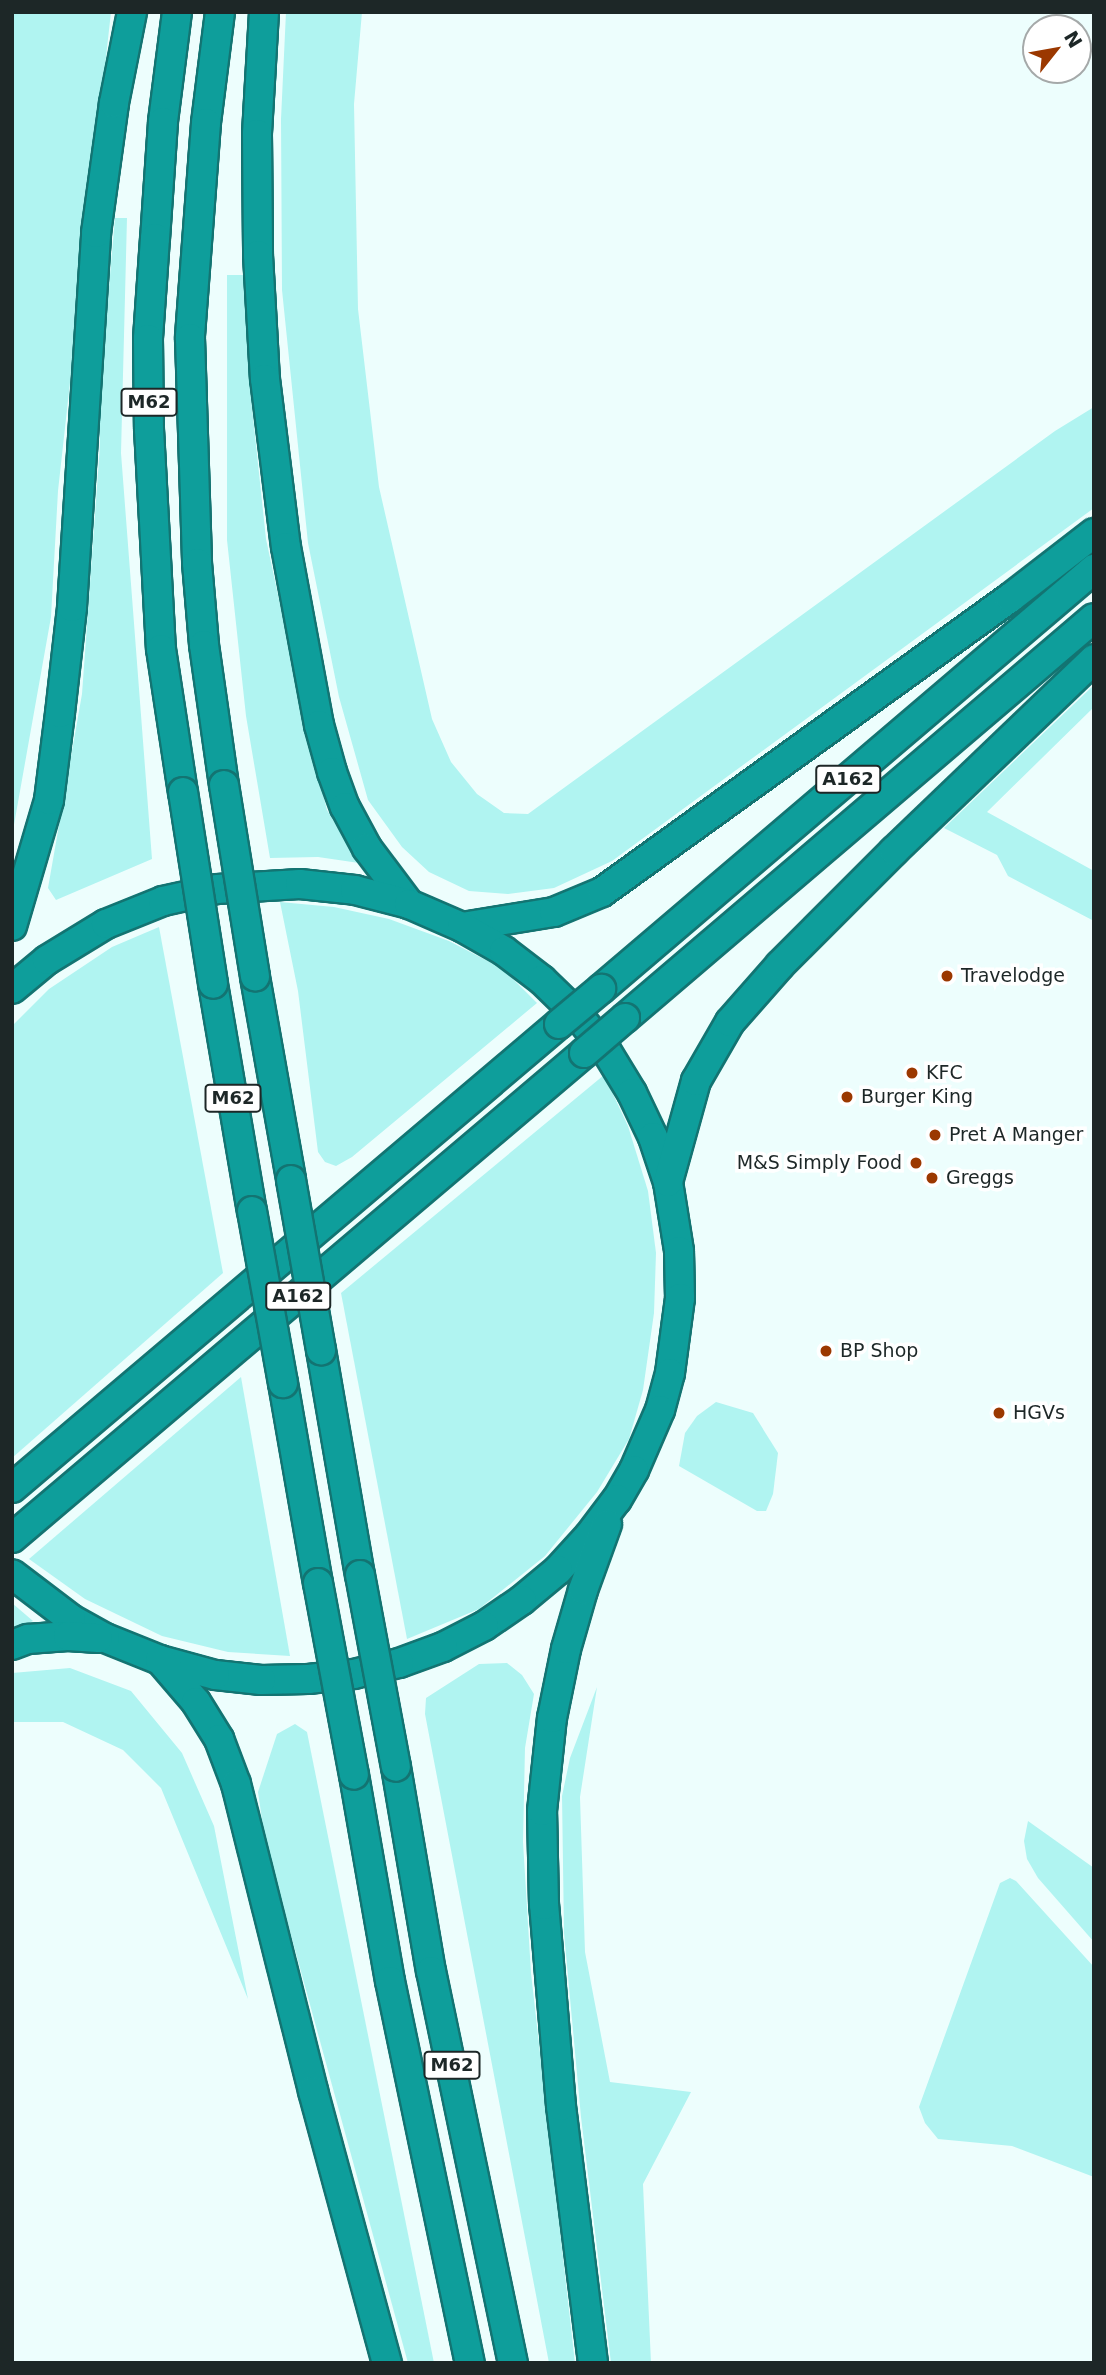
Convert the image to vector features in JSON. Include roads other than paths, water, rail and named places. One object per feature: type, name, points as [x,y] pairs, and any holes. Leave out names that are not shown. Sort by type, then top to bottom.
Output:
[{"type":"highway","points":[[12,926],[49,800],[72,607],[96,233],[114,103],[132,12]]},
{"type":"highway","name":"M62","points":[[177,12],[159,174],[148,339],[149,429],[161,649],[213,984],[318,1583],[390,1981],[470,2363]]},
{"type":"highway","name":"M62","points":[[220,12],[206,123],[190,338],[197,563],[204,645],[255,977],[360,1575],[432,1971],[513,2363]]},
{"type":"highway","points":[[264,12],[257,134],[258,254],[265,379],[286,547],[314,699],[332,772],[345,807],[367,848],[409,904]]},
{"type":"highway","points":[[462,927],[554,912],[602,892],[1010,598],[1094,533]]},
{"type":"highway","name":"A162","points":[[12,1488],[1094,569]]},
{"type":"highway","name":"A162","points":[[12,1538],[1094,618]]},
{"type":"highway","points":[[668,1182],[696,1081],[730,1022],[780,965],[894,851],[1094,659]]},
{"type":"highway","points":[[12,989],[47,960],[106,924],[190,894],[244,885],[300,884],[355,890],[409,904],[462,927],[504,951],[542,981],[577,1014],[599,1042],[632,1093],[653,1137],[668,1182],[679,1251],[677,1336],[660,1410],[634,1470],[617,1499],[589,1536],[558,1570],[522,1600],[484,1626],[443,1647],[399,1663],[331,1677],[261,1680],[215,1675],[159,1660],[105,1638],[50,1604],[12,1574]]},
{"type":"highway","points":[[593,2363],[560,2092],[544,1905],[542,1811],[552,1718],[566,1649],[583,1590],[617,1499]]},
{"type":"highway","points":[[12,1645],[28,1639],[68,1636],[105,1638]]},
{"type":"highway","points":[[159,1660],[196,1702],[219,1739],[236,1784],[313,2091],[387,2363]]},
{"type":"place","name":"Travelodge","points":[[947,976]]},
{"type":"place","name":"KFC","points":[[912,1073]]},
{"type":"place","name":"Burger King","points":[[847,1097]]},
{"type":"place","name":"Pret A Manger","points":[[935,1135]]},
{"type":"place","name":"M&S Simply Food","points":[[916,1163]]},
{"type":"place","name":"Greggs","points":[[932,1178]]},
{"type":"place","name":"BP Shop","points":[[826,1351]]},
{"type":"place","name":"HGVs","points":[[999,1413]]}]
